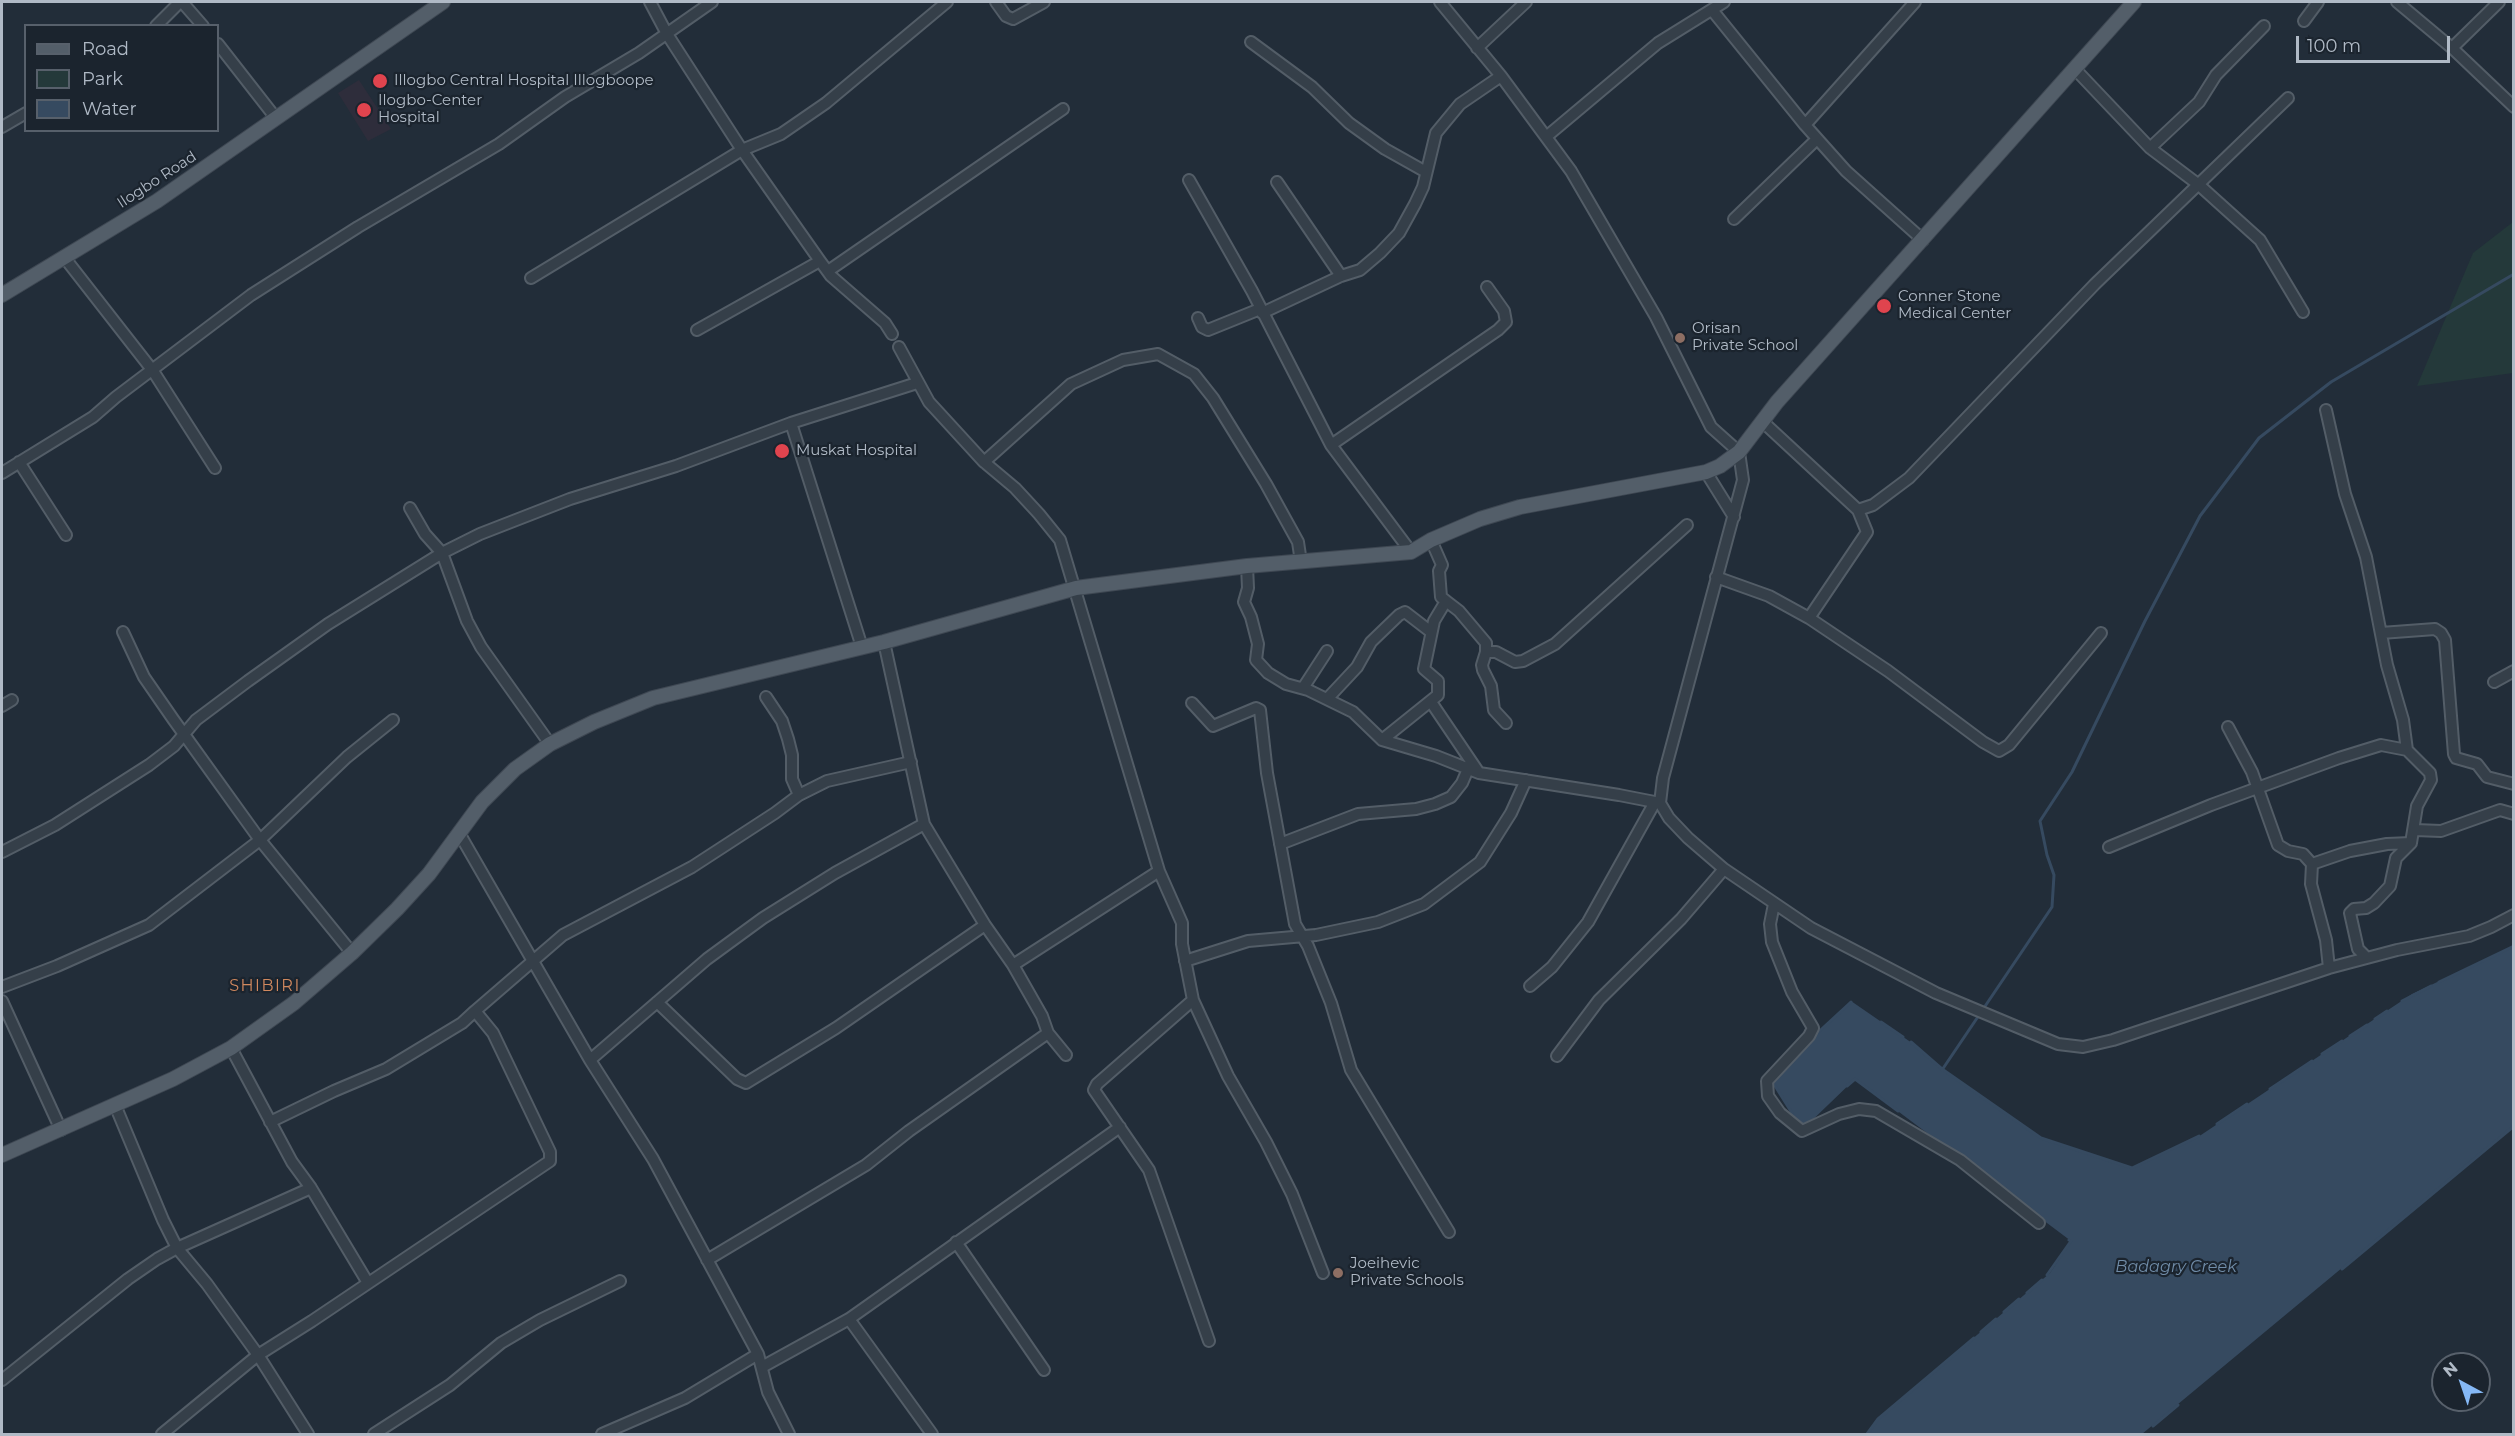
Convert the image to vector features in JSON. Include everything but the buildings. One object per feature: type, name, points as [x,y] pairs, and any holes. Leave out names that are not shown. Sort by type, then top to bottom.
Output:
[{"type":"main road","name":"Ilogbo Road","points":[[2,295],[157,201],[443,2]]},
{"type":"main road","points":[[2,1155],[173,1079],[231,1048],[294,1003],[352,953],[397,909],[429,874],[482,802],[515,769],[550,744],[594,722],[653,698],[884,642],[1076,588],[1247,566],[1411,552],[1431,540],[1480,519],[1520,507],[1706,472],[1720,466],[1739,452],[1777,402],[2134,2]]},
{"type":"street","points":[[158,24],[181,2],[201,24]]},
{"type":"street","points":[[650,2],[667,34],[742,150],[820,261],[885,323],[892,334]]},
{"type":"street","points":[[2,472],[93,417],[251,295],[358,226],[499,144],[565,97],[667,34],[712,2]]},
{"type":"street","points":[[531,278],[742,150],[781,134],[826,103],[947,2]]},
{"type":"street","points":[[996,2],[1006,16],[1013,19],[1044,2]]},
{"type":"street","points":[[1440,2],[1500,76],[1571,171],[1656,317],[1711,427],[1739,452],[1743,480],[1657,803],[1588,922],[1552,967],[1530,987]]},
{"type":"street","points":[[1477,48],[1526,2]]},
{"type":"street","points":[[1546,137],[1658,42],[1724,2]]},
{"type":"street","points":[[1805,125],[1915,2]]},
{"type":"street","points":[[2304,21],[2318,2]]},
{"type":"street","points":[[2397,2],[2451,48],[2514,107]]},
{"type":"street","points":[[2451,48],[2499,2]]},
{"type":"street","points":[[1712,10],[1805,125],[1846,171],[1923,240]]},
{"type":"street","points":[[2150,148],[2199,102],[2216,75],[2264,26]]},
{"type":"street","points":[[1251,42],[1312,87],[1349,123],[1386,149],[1426,171]]},
{"type":"street","points":[[219,45],[275,117]]},
{"type":"street","points":[[2075,69],[2150,148],[2199,185],[2260,240],[2303,312]]},
{"type":"street","points":[[1198,318],[1202,327],[1208,330],[1360,270],[1399,233],[1423,187],[1436,133],[1460,104],[1500,76]]},
{"type":"street","points":[[1858,510],[1873,505],[1909,478],[2095,284],[2288,98]]},
{"type":"street","points":[[828,271],[1063,110]]},
{"type":"street","points":[[2,127],[24,114]]},
{"type":"street","points":[[1734,219],[1817,139]]},
{"type":"street","points":[[1188,180],[1261,311],[1331,445],[1411,552]]},
{"type":"street","points":[[1277,182],[1341,276]]},
{"type":"street","points":[[64,257],[153,371],[215,468]]},
{"type":"street","points":[[697,330],[820,261]]},
{"type":"street","points":[[1331,445],[1498,330],[1506,322],[1504,311],[1487,287]]},
{"type":"street","points":[[899,347],[929,402],[984,462],[1015,488],[1060,540],[1159,871],[1182,923],[1182,944],[1193,1000],[1228,1076],[1266,1142],[1292,1194],[1323,1273]]},
{"type":"street","points":[[984,462],[1071,384],[1123,360],[1158,354],[1194,374],[1213,398],[1266,484],[1298,542],[1301,562]]},
{"type":"street","points":[[2,852],[54,825],[149,765],[174,746],[196,720],[319,631],[442,553],[480,534],[570,499],[676,466],[791,423],[917,382]]},
{"type":"street","points":[[2326,410],[2346,494],[2366,557],[2387,665],[2403,720],[2407,750]]},
{"type":"street","points":[[1763,422],[1858,510],[1867,532],[1809,618]]},
{"type":"street","points":[[791,423],[862,647]]},
{"type":"street","points":[[19,462],[66,535]]},
{"type":"street","points":[[1706,472],[1734,517]]},
{"type":"street","points":[[410,508],[425,534],[442,553],[467,621],[481,647],[550,744]]},
{"type":"street","points":[[1486,652],[1496,652],[1515,662],[1523,661],[1555,644],[1687,525]]},
{"type":"street","points":[[1431,540],[1442,565],[1439,571],[1441,597],[1459,611],[1486,643],[1483,670],[1491,686],[1494,710],[1506,723]]},
{"type":"street","points":[[1247,566],[1248,588],[1244,602],[1251,617],[1258,644],[1255,653],[1256,660],[1268,673],[1286,684],[1328,698],[1353,712],[1382,740],[1436,756],[1479,773],[1657,803],[1682,831],[1724,869],[1811,928],[1905,977],[2058,1044],[2083,1047],[2113,1040],[2329,968],[2397,950],[2469,936],[2514,915]]},
{"type":"street","points":[[1716,577],[1769,596],[1809,618],[1888,671],[1983,742],[2000,751],[2009,745],[2101,633]]},
{"type":"street","points":[[1382,740],[1438,695],[1438,681],[1424,669],[1434,621],[1446,601]]},
{"type":"street","points":[[1328,698],[1357,667],[1371,642],[1399,615],[1405,612],[1431,632]]},
{"type":"street","points":[[2381,633],[2435,629],[2441,633],[2445,640],[2454,754],[2457,758],[2477,764],[2487,777],[2514,784]]},
{"type":"street","points":[[123,632],[144,677],[260,840],[352,953]]},
{"type":"street","points":[[884,642],[924,824],[985,926],[1013,965],[1042,1016],[1048,1033],[1066,1055]]},
{"type":"street","points":[[1303,688],[1327,651]]},
{"type":"street","points":[[2494,682],[2514,671]]},
{"type":"street","points":[[766,697],[785,730],[792,755],[792,779],[799,795]]},
{"type":"street","points":[[2,706],[12,700]]},
{"type":"street","points":[[1431,702],[1479,773]]},
{"type":"street","points":[[1192,703],[1213,726],[1256,708],[1260,710],[1267,773],[1294,924],[1308,946],[1331,1003],[1351,1070],[1449,1232]]},
{"type":"street","points":[[2,987],[68,962],[149,925],[260,840],[347,757],[393,720]]},
{"type":"street","points":[[2229,727],[2252,772],[2278,845],[2288,851],[2303,854],[2312,864],[2311,884],[2326,940],[2329,968]]},
{"type":"street","points":[[2109,847],[2211,805],[2339,758],[2381,745],[2407,750],[2430,773],[2431,780],[2417,806],[2415,830],[2411,843],[2396,858],[2390,886],[2384,894],[2366,908],[2354,909],[2350,913],[2358,949],[2367,958]]},
{"type":"street","points":[[270,1122],[386,1069],[462,1023],[534,962],[563,934],[692,867],[799,795],[827,781],[911,762]]},
{"type":"street","points":[[1280,844],[1358,814],[1416,809],[1435,804],[1451,796],[1462,783],[1468,769]]},
{"type":"street","points":[[1185,961],[1248,941],[1316,935],[1378,922],[1424,904],[1480,862],[1511,813],[1526,780]]},
{"type":"street","points":[[2415,830],[2441,831],[2500,810],[2514,814]]},
{"type":"street","points":[[590,1060],[707,959],[763,918],[835,873],[924,824]]},
{"type":"street","points":[[459,832],[590,1060],[653,1159],[758,1354],[768,1392],[789,1434]]},
{"type":"street","points":[[2312,864],[2350,851],[2387,844],[2411,843]]},
{"type":"street","points":[[1557,1056],[1599,1000],[1681,920],[1724,869]]},
{"type":"street","points":[[1013,965],[1159,871]]},
{"type":"street","points":[[1774,904],[1770,924],[1772,942],[1792,992],[1812,1028],[1809,1036],[1767,1081],[1768,1096],[1780,1113],[1802,1131],[1839,1114],[1859,1109],[1876,1111],[1960,1160],[2038,1223]]},
{"type":"street","points":[[657,1002],[737,1079],[746,1083],[836,1028],[985,926]]},
{"type":"street","points":[[1193,1000],[1097,1084],[1094,1090],[1149,1170],[1209,1341]]},
{"type":"street","points":[[2,1001],[61,1130]]},
{"type":"street","points":[[162,1434],[258,1355],[550,1161],[550,1152],[493,1033],[475,1011]]},
{"type":"street","points":[[707,1260],[866,1165],[909,1131],[1048,1033]]},
{"type":"street","points":[[231,1048],[292,1162],[311,1188],[368,1283]]},
{"type":"street","points":[[115,1105],[177,1248],[207,1284],[258,1355],[308,1434]]},
{"type":"street","points":[[762,1367],[849,1319],[1120,1127]]},
{"type":"street","points":[[2,1380],[128,1280],[177,1248],[311,1188]]},
{"type":"street","points":[[956,1242],[1044,1370]]},
{"type":"street","points":[[374,1434],[450,1385],[501,1343],[540,1320],[620,1281]]},
{"type":"street","points":[[849,1319],[932,1434]]},
{"type":"street","points":[[602,1434],[685,1398],[758,1354]]},
{"type":"shaded area","name":"Ilogbo-Center Hospital","points":[[359,80],[391,129],[368,141],[338,93]]},
{"type":"green space","points":[[2513,222],[2513,373],[2417,386],[2473,253]]},
{"type":"water","name":"Badagry Creek","points":[[2513,946],[2513,1126],[2142,1434],[1867,1434],[1878,1419],[2050,1273],[2071,1241],[1855,1079],[1802,1130],[1770,1079],[1851,1001],[1912,1043],[1942,1069],[2041,1137],[2132,1168],[2198,1137],[2412,994]]},
{"type":"waterway","points":[[1942,1070],[2052,907],[2054,875],[2040,821],[2072,772],[2145,621],[2200,516],[2259,438],[2331,382],[2514,274]]},
{"type":"waterway","points":[[2439,982],[2514,946]]},
{"type":"waterway","points":[[2402,1001],[2431,986]]},
{"type":"waterway","points":[[1812,1038],[1851,1002]]},
{"type":"waterway","points":[[2375,1019],[2387,1011]]},
{"type":"waterway","points":[[1881,1022],[1903,1037]]},
{"type":"waterway","points":[[2350,1036],[2367,1025]]},
{"type":"waterway","points":[[2322,1054],[2342,1041]]},
{"type":"waterway","points":[[1911,1042],[1942,1069],[2041,1138],[2132,1168],[2199,1136]]},
{"type":"waterway","points":[[2270,1089],[2312,1061]]},
{"type":"waterway","points":[[1847,1086],[1855,1079],[1898,1111]]},
{"type":"waterway","points":[[1772,1081],[1797,1121]]},
{"type":"waterway","points":[[2217,1124],[2247,1104]]},
{"type":"waterway","points":[[2342,1269],[2514,1126]]},
{"type":"waterway","points":[[2047,1275],[2071,1241],[2069,1240]]},
{"type":"waterway","points":[[2027,1293],[2042,1280]]},
{"type":"waterway","points":[[2004,1312],[2019,1299]]},
{"type":"waterway","points":[[1981,1332],[1996,1319]]},
{"type":"waterway","points":[[1867,1434],[1878,1419],[1974,1338]]},
{"type":"waterway","points":[[2153,1426],[2178,1405]]},
{"type":"place","name":"Illogbo Central Hospital Illogboope","points":[[380,81]]},
{"type":"place","name":"Ilogbo-Center Hospital","points":[[364,110]]},
{"type":"place","name":"Conner Stone Medical Center","points":[[1884,306]]},
{"type":"place","name":"Orisan Private School","points":[[1680,338]]},
{"type":"place","name":"Muskat Hospital","points":[[782,451]]},
{"type":"place","name":"Joeihevic Private Schools","points":[[1338,1273]]},
{"type":"district","name":"SHIBIRI","points":[[265,986]]}]
